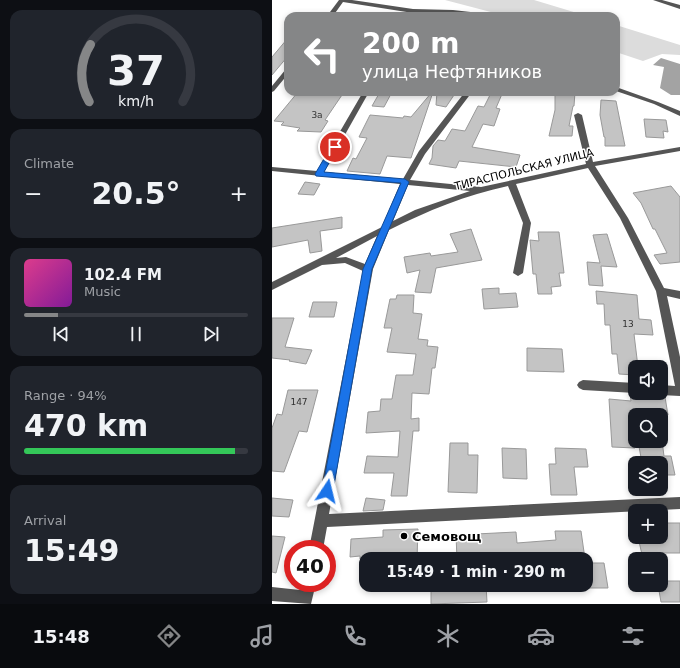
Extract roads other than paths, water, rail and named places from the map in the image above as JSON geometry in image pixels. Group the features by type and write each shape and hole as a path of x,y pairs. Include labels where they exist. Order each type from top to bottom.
{"street":[{"path":"333,12 342,0 401,12"},
{"path":"656,0 680,7"},
{"path":"272,90 284,75"},
{"path":"620,90 656,103 680,114"},
{"path":"319,174 364,96"},
{"path":"318,540 368,269 405,182 422,153 466,96"},
{"path":"578,115 590,165 624,218 660,291 680,384"},
{"name":"ТИРАСПОЛЬСКАЯ УЛИЦА","path":"272,286 418,212 483,189 590,165 680,149"},
{"path":"272,169 483,189"},
{"path":"511,183 527,223 518,273"},
{"path":"317,263 333,260 346,260 368,269"},
{"path":"660,291 680,295"},
{"path":"583,385 628,388"},
{"path":"668,390 680,391"},
{"path":"322,521 680,502"},
{"path":"272,594 305,601"}],"place":[{"name":"Семовощ","path":"404,536"}]}
